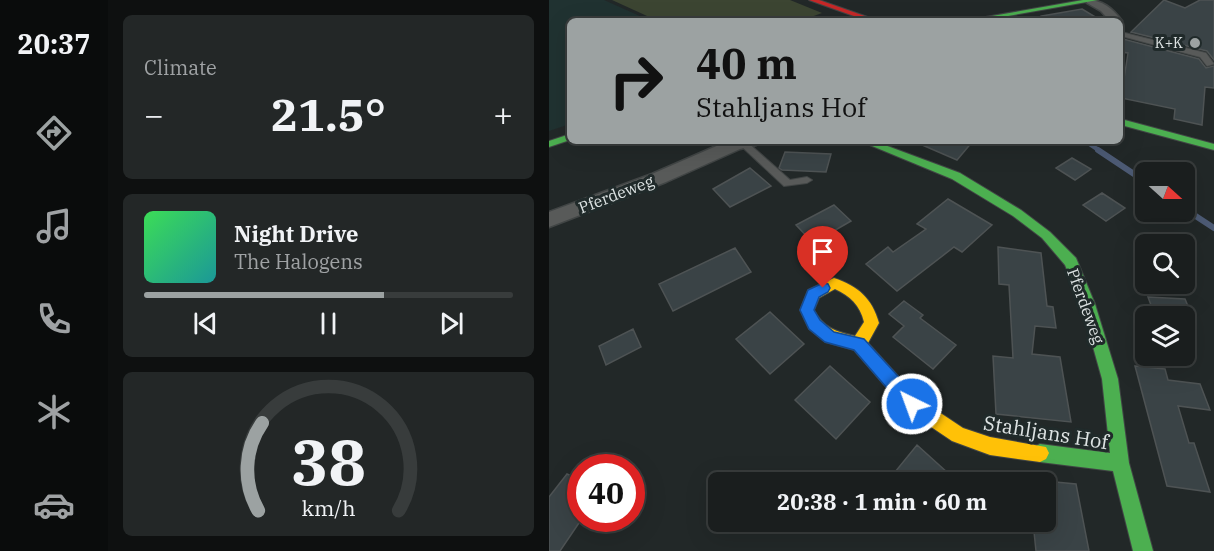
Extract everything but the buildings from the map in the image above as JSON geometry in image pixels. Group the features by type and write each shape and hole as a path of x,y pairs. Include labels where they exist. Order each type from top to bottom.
{"street":[{"path":"995,18 1093,0 1113,18"},
{"path":"816,2 852,18"},
{"path":"816,2 866,18"},
{"path":"1123,123 1214,147"},
{"path":"549,144 567,138"},
{"name":"Pferdeweg","path":"549,220 742,144"},
{"name":"Pferdeweg","path":"873,144 956,176 1017,213 1046,235 1071,262 1088,304 1110,379 1120,463 1143,551"},
{"path":"834,283 852,290 870,307 872,323 859,344 830,337 814,325 807,310 813,294 834,283"},
{"name":"Stahljans Hof","path":"859,344 912,404 957,435 990,446 1120,463"}],"lane":[{"path":"1123,35 1203,55 1210,64"},
{"path":"749,144 788,184 807,180"}],"shaded area":[{"path":"549,0 604,0 644,18 567,18 567,125 549,131"}],"green space":[{"path":"612,0 790,0 822,13 808,18 651,18"}],"waterway":[{"path":"1090,144 1100,151"},
{"path":"1098,150 1135,175"},
{"path":"1195,216 1214,228"}],"traffic: fast":[{"path":"985,18 1095,0"},
{"path":"1123,123 1214,147"},
{"path":"549,144 567,138"},
{"path":"873,144 956,176 1017,213 1046,235 1071,262 1088,304 1110,379 1120,463 1143,551"},
{"path":"1040,453 1120,463"}],"traffic: slow":[{"path":"859,344 872,323 867,308 859,297 834,283 813,294 807,310 814,325 830,337 859,344 912,404 958,435 990,446 1040,453"}],"traffic: jam":[{"path":"812,0 866,18"}],"place":[{"name":"K+K","path":"1195,43"}],"route":[{"path":"823,288 813,294 807,310 814,325 830,337 859,344 912,404"}]}
